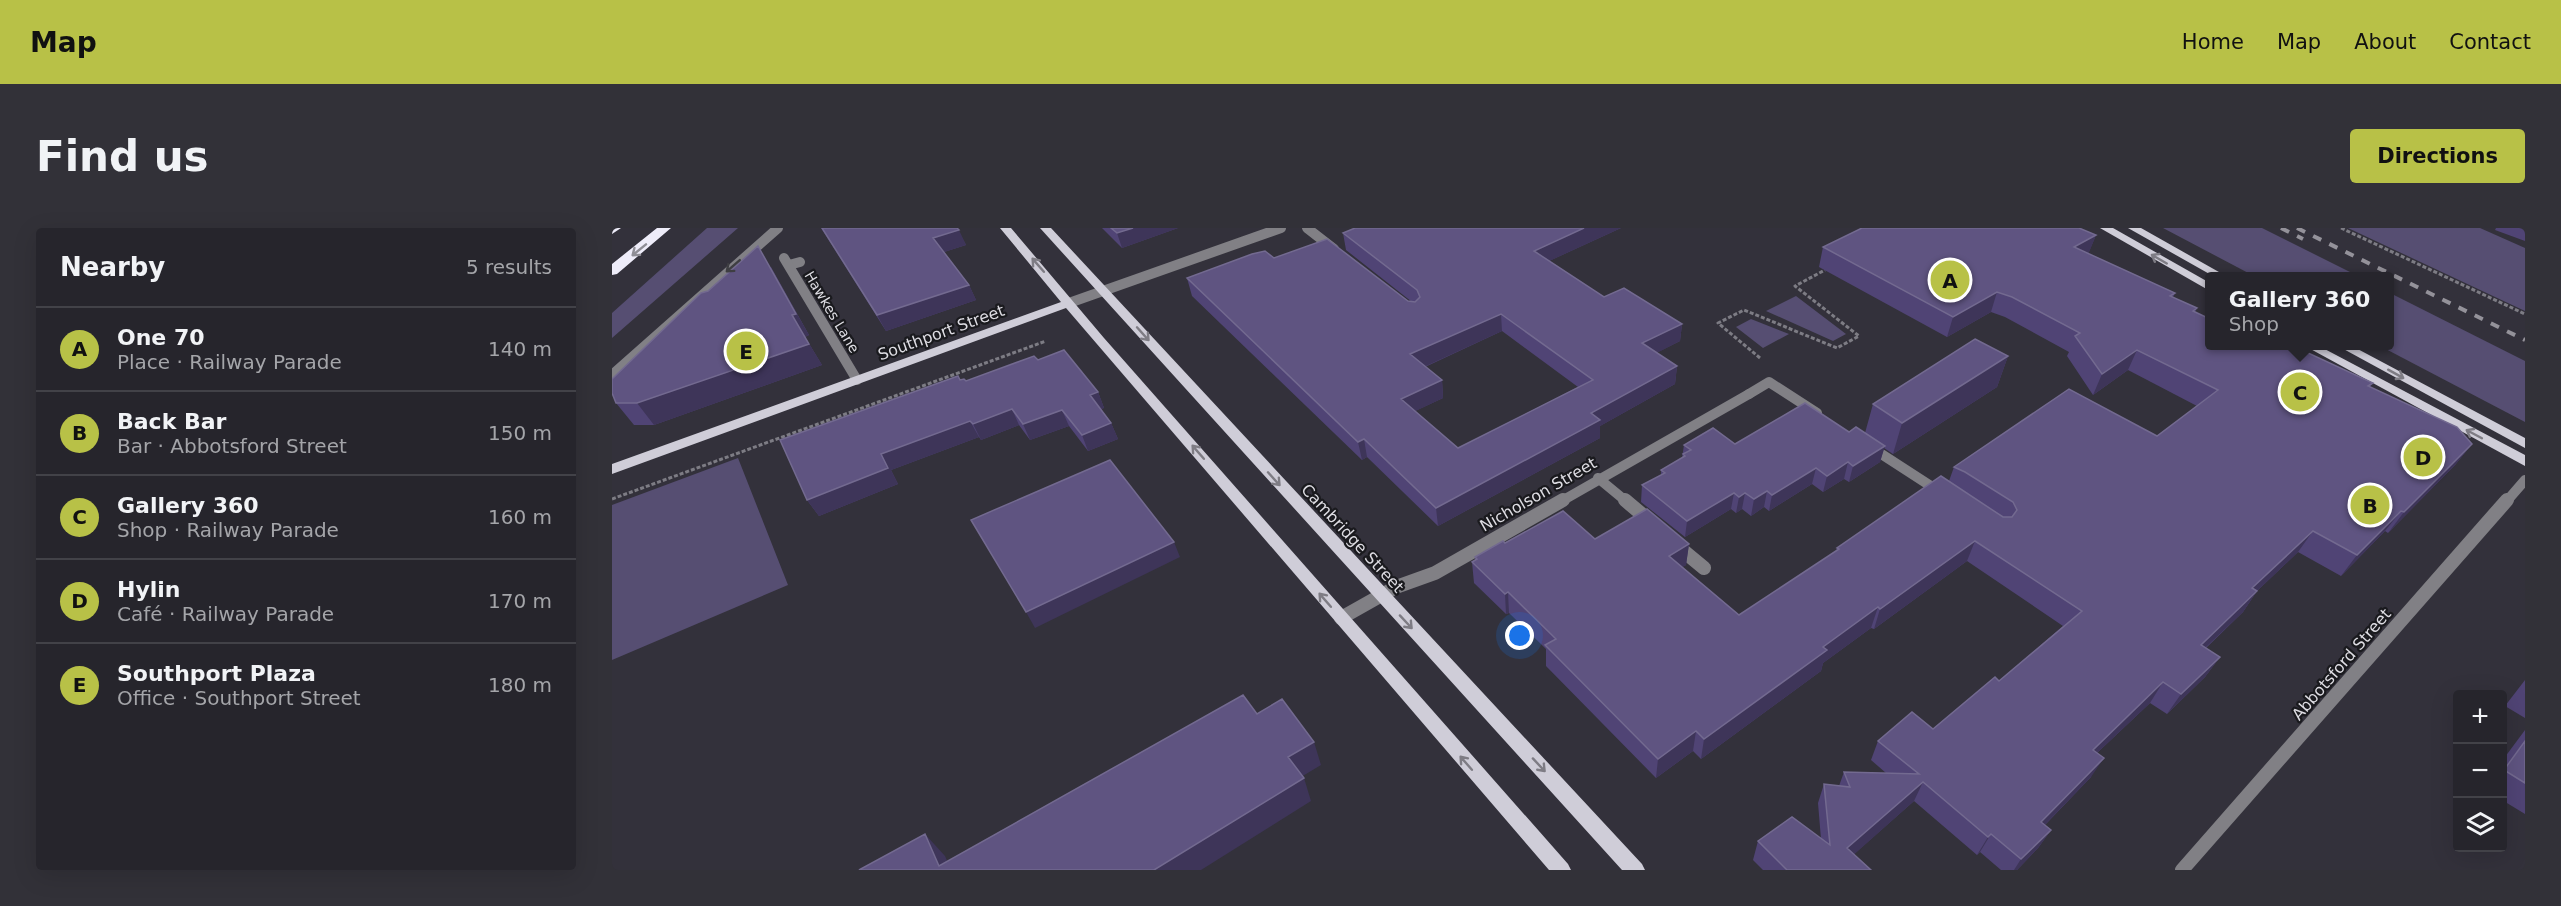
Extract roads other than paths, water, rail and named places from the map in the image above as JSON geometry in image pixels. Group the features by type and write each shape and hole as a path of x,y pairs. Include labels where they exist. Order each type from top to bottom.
{"highway":[{"path":"612,271 665,228"}],"main road":[{"path":"1005,228 1561,870"},
{"name":"Cambridge Street","path":"1045,228 1635,870"},
{"path":"2105,228 2205,285"},
{"path":"2133,228 2213,272"},
{"name":"Southport Street","path":"612,469 1069,303"},
{"path":"2320,350 2525,461"},
{"path":"2353,350 2525,444"}],"street":[{"path":"612,375 778,228"},
{"name":"Southport Street","path":"1069,303 1281,228"},
{"path":"1307,228 1340,254"},
{"name":"Hawkes Lane","path":"800,262 786,262 857,380"},
{"name":"Nicholson Street","path":"1341,618 1380,595 1435,573 1769,382 1824,418"},
{"path":"1863,442 1950,498"},
{"path":"1598,478 1704,568"},
{"name":"Abbotsford Street","path":"2182,870 2525,480"}],"railway":[{"path":"2281,228 2303,239"},
{"path":"2297,228 2387,272"},
{"path":"2394,276 2525,340"}],"place":[{"name":"One 70","path":"1950,280"},
{"name":"Southport Plaza","path":"746,351"},
{"name":"Gallery 360","path":"2300,392"},
{"name":"Hylin","path":"2423,457"},
{"name":"Back Bar","path":"2370,505"}]}
